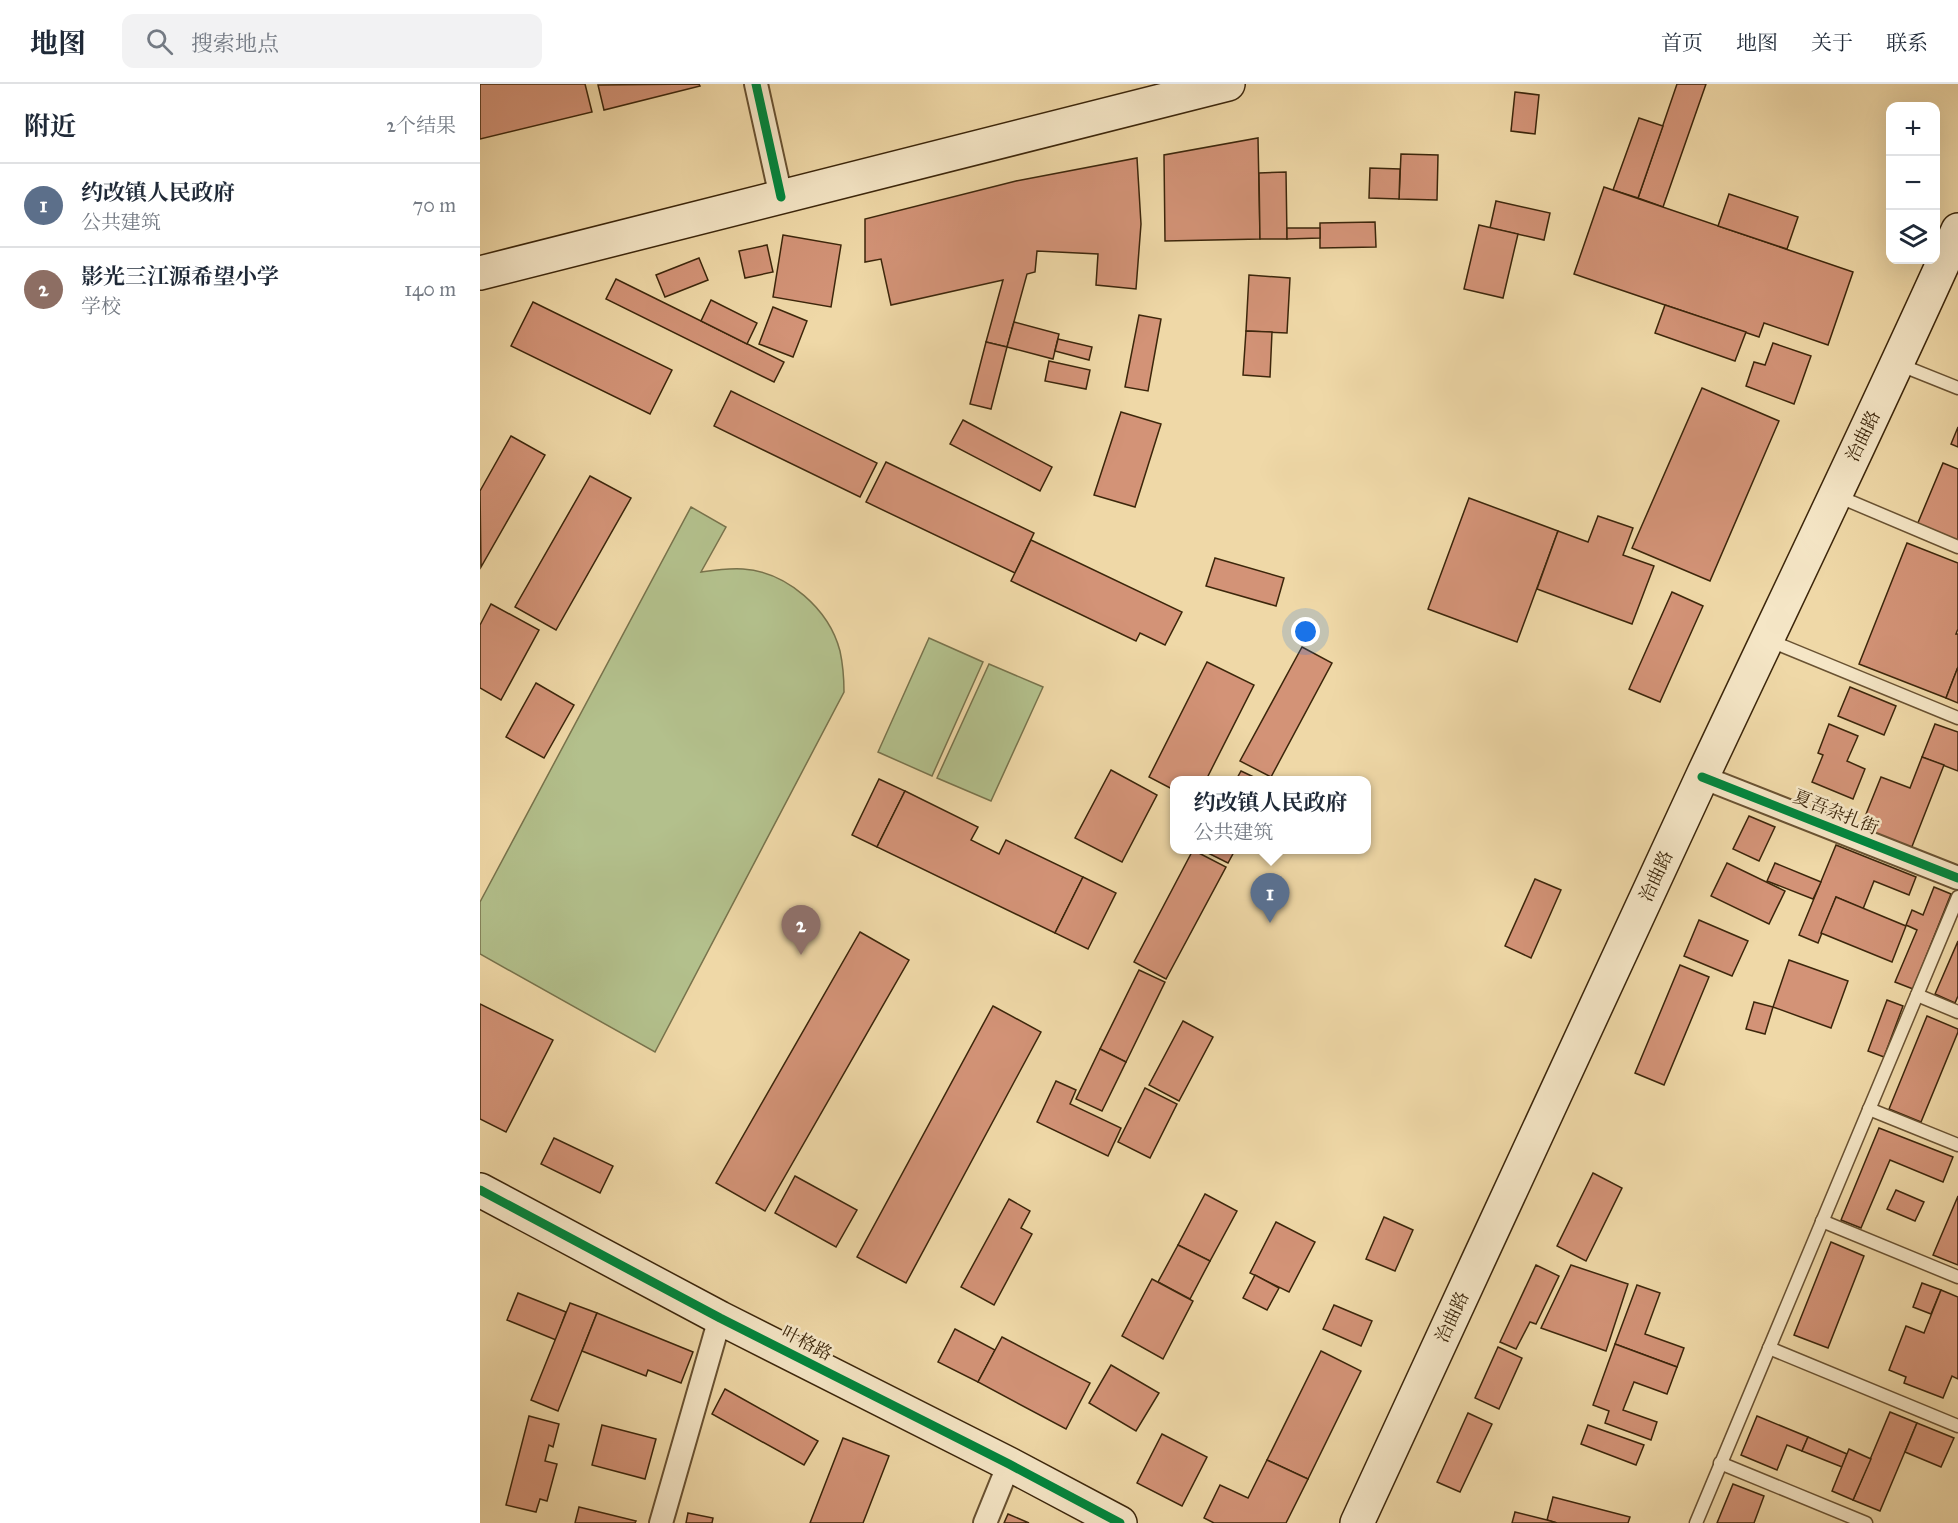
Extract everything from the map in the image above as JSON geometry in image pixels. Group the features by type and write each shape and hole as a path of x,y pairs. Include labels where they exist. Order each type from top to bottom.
{"main road":[{"path":"480,273 1228,84"},
{"name":"治曲路","path":"1358,1523 1702,777 1898,363 1958,230"},
{"name":"叶格路","path":"480,1190 720,1318 1009,1464 1120,1523"}],"street":[{"path":"756,84 781,197"},
{"name":"夏吾杂扎街","path":"1702,777 1958,878"},
{"path":"661,1523 720,1318"},
{"path":"985,1523 1009,1464"}],"lane":[{"path":"1898,363 1958,388"},
{"path":"1834,495 1958,547"},
{"path":"1767,639 1958,718"},
{"path":"1696,1523 1958,897"},
{"path":"1917,995 1958,1012"},
{"path":"1869,1109 1958,1145"},
{"path":"1822,1221 1958,1277"},
{"path":"1769,1348 1958,1425"},
{"path":"1720,1463 1866,1523"}],"green space":[{"path":"691,507 726,527 701,572 743,569 759,572 775,577 804,595 816,607 834,636 841,656 844,692 655,1052 480,954 480,902"},
{"path":"929,638 983,662 932,776 878,752"},
{"path":"989,664 1043,687 991,801 937,778"}],"building":[{"path":"480,84 585,84 592,112 480,139"},
{"path":"699,84 700,86 604,110 598,85"},
{"path":"1677,84 1706,84 1663,207 1638,198"},
{"path":"1515,92 1539,95 1535,134 1511,131"},
{"path":"1639,118 1663,126 1638,198 1613,190"},
{"path":"1258,138 1260,239 1165,241 1164,155"},
{"path":"1401,154 1438,155 1437,200 1399,199"},
{"path":"1137,158 1141,224 1136,289 1096,285 1098,254 1037,251 1035,272 1027,274 1007,347 986,342 1003,280 891,305 881,259 865,262 865,219 1016,181"},
{"path":"1370,168 1400,169 1399,199 1369,198"},
{"path":"1286,172 1287,239 1260,239 1259,173"},
{"path":"1604,187 1853,272 1828,345 1764,323 1759,337 1574,274"},
{"path":"1729,194 1798,217 1787,249 1718,226"},
{"path":"1496,201 1550,213 1544,240 1490,228"},
{"path":"1375,222 1376,247 1320,248 1320,223"},
{"path":"1479,225 1518,234 1503,298 1464,289"},
{"path":"1287,228 1320,228 1320,238 1287,239"},
{"path":"783,235 841,245 831,307 773,297"},
{"path":"767,245 773,272 745,278 739,251"},
{"path":"699,258 708,280 665,297 656,275"},
{"path":"1249,275 1290,278 1287,333 1246,331"},
{"path":"616,279 784,362 774,382 606,299"},
{"path":"711,300 757,323 747,344 701,321"},
{"path":"533,302 672,370 650,414 511,346"},
{"path":"1665,305 1746,332 1735,361 1655,333"},
{"path":"773,307 807,321 793,357 759,344"},
{"path":"1139,315 1161,319 1148,391 1125,387"},
{"path":"1014,322 1059,334 1053,359 1007,347"},
{"path":"1246,331 1272,332 1270,377 1243,375"},
{"path":"1058,339 1092,347 1089,360 1055,351"},
{"path":"986,342 1007,347 991,409 970,404"},
{"path":"1773,343 1811,356 1794,404 1746,386 1754,362 1765,365"},
{"path":"1049,361 1090,370 1086,389 1045,381"},
{"path":"1702,388 1779,421 1710,581 1632,548"},
{"path":"731,391 877,463 860,497 714,426"},
{"path":"1121,412 1161,424 1135,507 1094,495"},
{"path":"963,420 1052,467 1040,491 950,444"},
{"path":"1958,427 1958,447 1951,444"},
{"path":"511,436 545,455 481,567 480,491"},
{"path":"886,462 1034,533 1015,573 866,502"},
{"path":"1943,463 1958,469 1958,542 1917,525"},
{"path":"590,476 631,498 556,630 515,607"},
{"path":"1469,498 1558,531 1517,642 1428,609"},
{"path":"1598,516 1633,528 1623,555 1654,566 1632,624 1537,589 1558,531 1588,542"},
{"path":"1031,540 1182,612 1165,645 1140,633 1136,641 1011,581"},
{"path":"1907,543 1958,563 1958,629 1956,634 1958,634 1958,667 1946,698 1859,664"},
{"path":"1215,558 1284,578 1276,606 1206,586"},
{"path":"1672,592 1703,606 1660,702 1629,689"},
{"path":"491,604 539,630 501,700 480,688 480,625"},
{"path":"1302,647 1332,663 1272,776 1240,761"},
{"path":"1207,662 1254,685 1208,776 1170,776 1170,788 1149,777"},
{"path":"1958,667 1958,703 1946,698"},
{"path":"536,683 574,705 544,758 506,737"},
{"path":"1850,687 1896,706 1884,735 1838,716"},
{"path":"1829,724 1858,736 1847,761 1865,769 1853,799 1812,782 1823,755 1818,753"},
{"path":"1935,724 1958,732 1958,771 1922,757"},
{"path":"1922,757 1944,765 1911,849 1860,829 1881,777 1910,788"},
{"path":"1111,770 1157,795 1122,862 1075,838"},
{"path":"1241,771 1252,776 1238,776"},
{"path":"879,779 905,791 877,847 852,835"},
{"path":"905,791 978,827 971,840 999,854 1006,840 1083,877 1055,933 877,847"},
{"path":"1749,816 1775,827 1759,861 1733,849"},
{"path":"1836,845 1916,877 1909,895 1874,881 1863,909 1836,897 1818,943 1799,935"},
{"path":"1191,854 1201,854 1226,867 1166,979 1134,962"},
{"path":"1210,854 1233,854 1228,863"},
{"path":"1727,863 1785,891 1769,924 1711,896"},
{"path":"1775,863 1821,882 1813,899 1767,881"},
{"path":"1083,877 1116,893 1088,949 1055,933"},
{"path":"1535,879 1561,890 1531,958 1505,946"},
{"path":"1934,887 1951,894 1913,989 1895,982 1917,930 1906,925 1912,910 1923,915"},
{"path":"1836,897 1906,926 1892,962 1821,933"},
{"path":"1699,920 1748,941 1732,976 1684,956"},
{"path":"860,932 909,960 765,1211 716,1183"},
{"path":"1958,941 1958,996 1955,1003 1935,994"},
{"path":"1789,960 1848,981 1831,1028 1773,1007"},
{"path":"1680,965 1709,977 1664,1085 1635,1073"},
{"path":"1139,970 1165,982 1126,1062 1100,1049"},
{"path":"1887,1000 1903,1006 1884,1057 1868,1051"},
{"path":"1754,1002 1773,1007 1765,1034 1746,1029"},
{"path":"480,1004 553,1040 506,1132 480,1119"},
{"path":"993,1006 1041,1032 906,1283 857,1257"},
{"path":"1927,1016 1958,1029 1958,1032 1921,1122 1889,1109"},
{"path":"1183,1021 1213,1037 1179,1101 1149,1085"},
{"path":"1100,1049 1126,1062 1102,1111 1076,1099"},
{"path":"1056,1081 1076,1090 1070,1104 1121,1128 1108,1156 1037,1122"},
{"path":"1145,1088 1177,1104 1150,1158 1118,1142"},
{"path":"1879,1128 1953,1157 1943,1182 1890,1160 1861,1228 1841,1220"},
{"path":"554,1138 613,1166 600,1193 541,1164"},
{"path":"1593,1173 1622,1188 1586,1261 1557,1246"},
{"path":"795,1176 857,1210 836,1247 775,1213"},
{"path":"1896,1190 1924,1202 1915,1221 1887,1209"},
{"path":"1205,1194 1237,1211 1210,1261 1178,1245"},
{"path":"1958,1196 1958,1265 1933,1255"},
{"path":"1009,1199 1030,1211 1021,1228 1032,1234 994,1305 961,1287"},
{"path":"1384,1217 1413,1230 1395,1271 1366,1259"},
{"path":"1276,1222 1315,1242 1289,1292 1250,1273"},
{"path":"1831,1242 1864,1256 1828,1348 1794,1335"},
{"path":"1178,1245 1210,1261 1190,1299 1158,1282"},
{"path":"1536,1265 1559,1276 1536,1324 1530,1322 1516,1349 1500,1342"},
{"path":"1571,1265 1628,1284 1606,1351 1541,1328"},
{"path":"1255,1275 1279,1288 1267,1310 1243,1298"},
{"path":"1152,1279 1193,1301 1163,1359 1122,1336"},
{"path":"1922,1283 1941,1290 1931,1314 1913,1307"},
{"path":"1637,1285 1660,1293 1645,1334 1684,1348 1677,1367 1615,1344"},
{"path":"1941,1290 1958,1297 1958,1379 1952,1376 1943,1398 1904,1383 1906,1377 1889,1370 1906,1326 1924,1333"},
{"path":"518,1293 566,1312 556,1340 507,1320"},
{"path":"570,1303 597,1313 558,1411 531,1400"},
{"path":"1334,1305 1372,1321 1361,1346 1323,1329"},
{"path":"597,1313 693,1352 681,1383 648,1370 646,1376 582,1351"},
{"path":"955,1329 995,1350 978,1382 938,1362"},
{"path":"1002,1337 1090,1383 1066,1429 978,1382"},
{"path":"1615,1344 1677,1367 1667,1394 1634,1382 1623,1410 1657,1422 1651,1440 1605,1423 1609,1411 1593,1405"},
{"path":"1498,1347 1522,1358 1499,1409 1475,1398"},
{"path":"1321,1351 1361,1371 1308,1479 1267,1460"},
{"path":"1111,1365 1159,1393 1136,1431 1089,1403"},
{"path":"725,1389 818,1441 804,1465 712,1414"},
{"path":"1890,1412 1917,1423 1880,1511 1853,1500"},
{"path":"1468,1413 1492,1424 1460,1492 1437,1482"},
{"path":"529,1416 559,1424 553,1447 549,1445 545,1461 557,1464 547,1501 540,1499 536,1512 506,1505"},
{"path":"1757,1416 1808,1437 1802,1451 1787,1445 1777,1470 1741,1455"},
{"path":"1917,1423 1954,1438 1941,1467 1905,1452"},
{"path":"602,1425 656,1439 645,1479 592,1465"},
{"path":"1588,1425 1644,1445 1636,1465 1581,1444"},
{"path":"1162,1434 1207,1457 1182,1506 1137,1483"},
{"path":"1808,1437 1847,1454 1842,1467 1802,1451"},
{"path":"843,1438 889,1456 863,1523 810,1523"},
{"path":"1849,1449 1871,1459 1853,1500 1832,1491"},
{"path":"1267,1460 1308,1479 1286,1523 1214,1523 1204,1518 1220,1485 1248,1498"},
{"path":"1733,1484 1764,1496 1754,1523 1717,1523"},
{"path":"1553,1497 1630,1517 1628,1523 1557,1523 1547,1520"},
{"path":"579,1507 636,1521 635,1523 575,1523"},
{"path":"1515,1512 1547,1520 1557,1523 1512,1523"},
{"path":"688,1513 713,1518 712,1523 686,1523"},
{"path":"1008,1514 1029,1523 1004,1523"}],"cycle path":[{"path":"756,84 781,197"},
{"path":"1702,777 1958,878"},
{"path":"480,1190 720,1318 1009,1464 1120,1523"}],"place":[{"name":"约改镇人民政府","path":"1270,923"},
{"name":"影光三江源希望小学","path":"801,955"}]}
